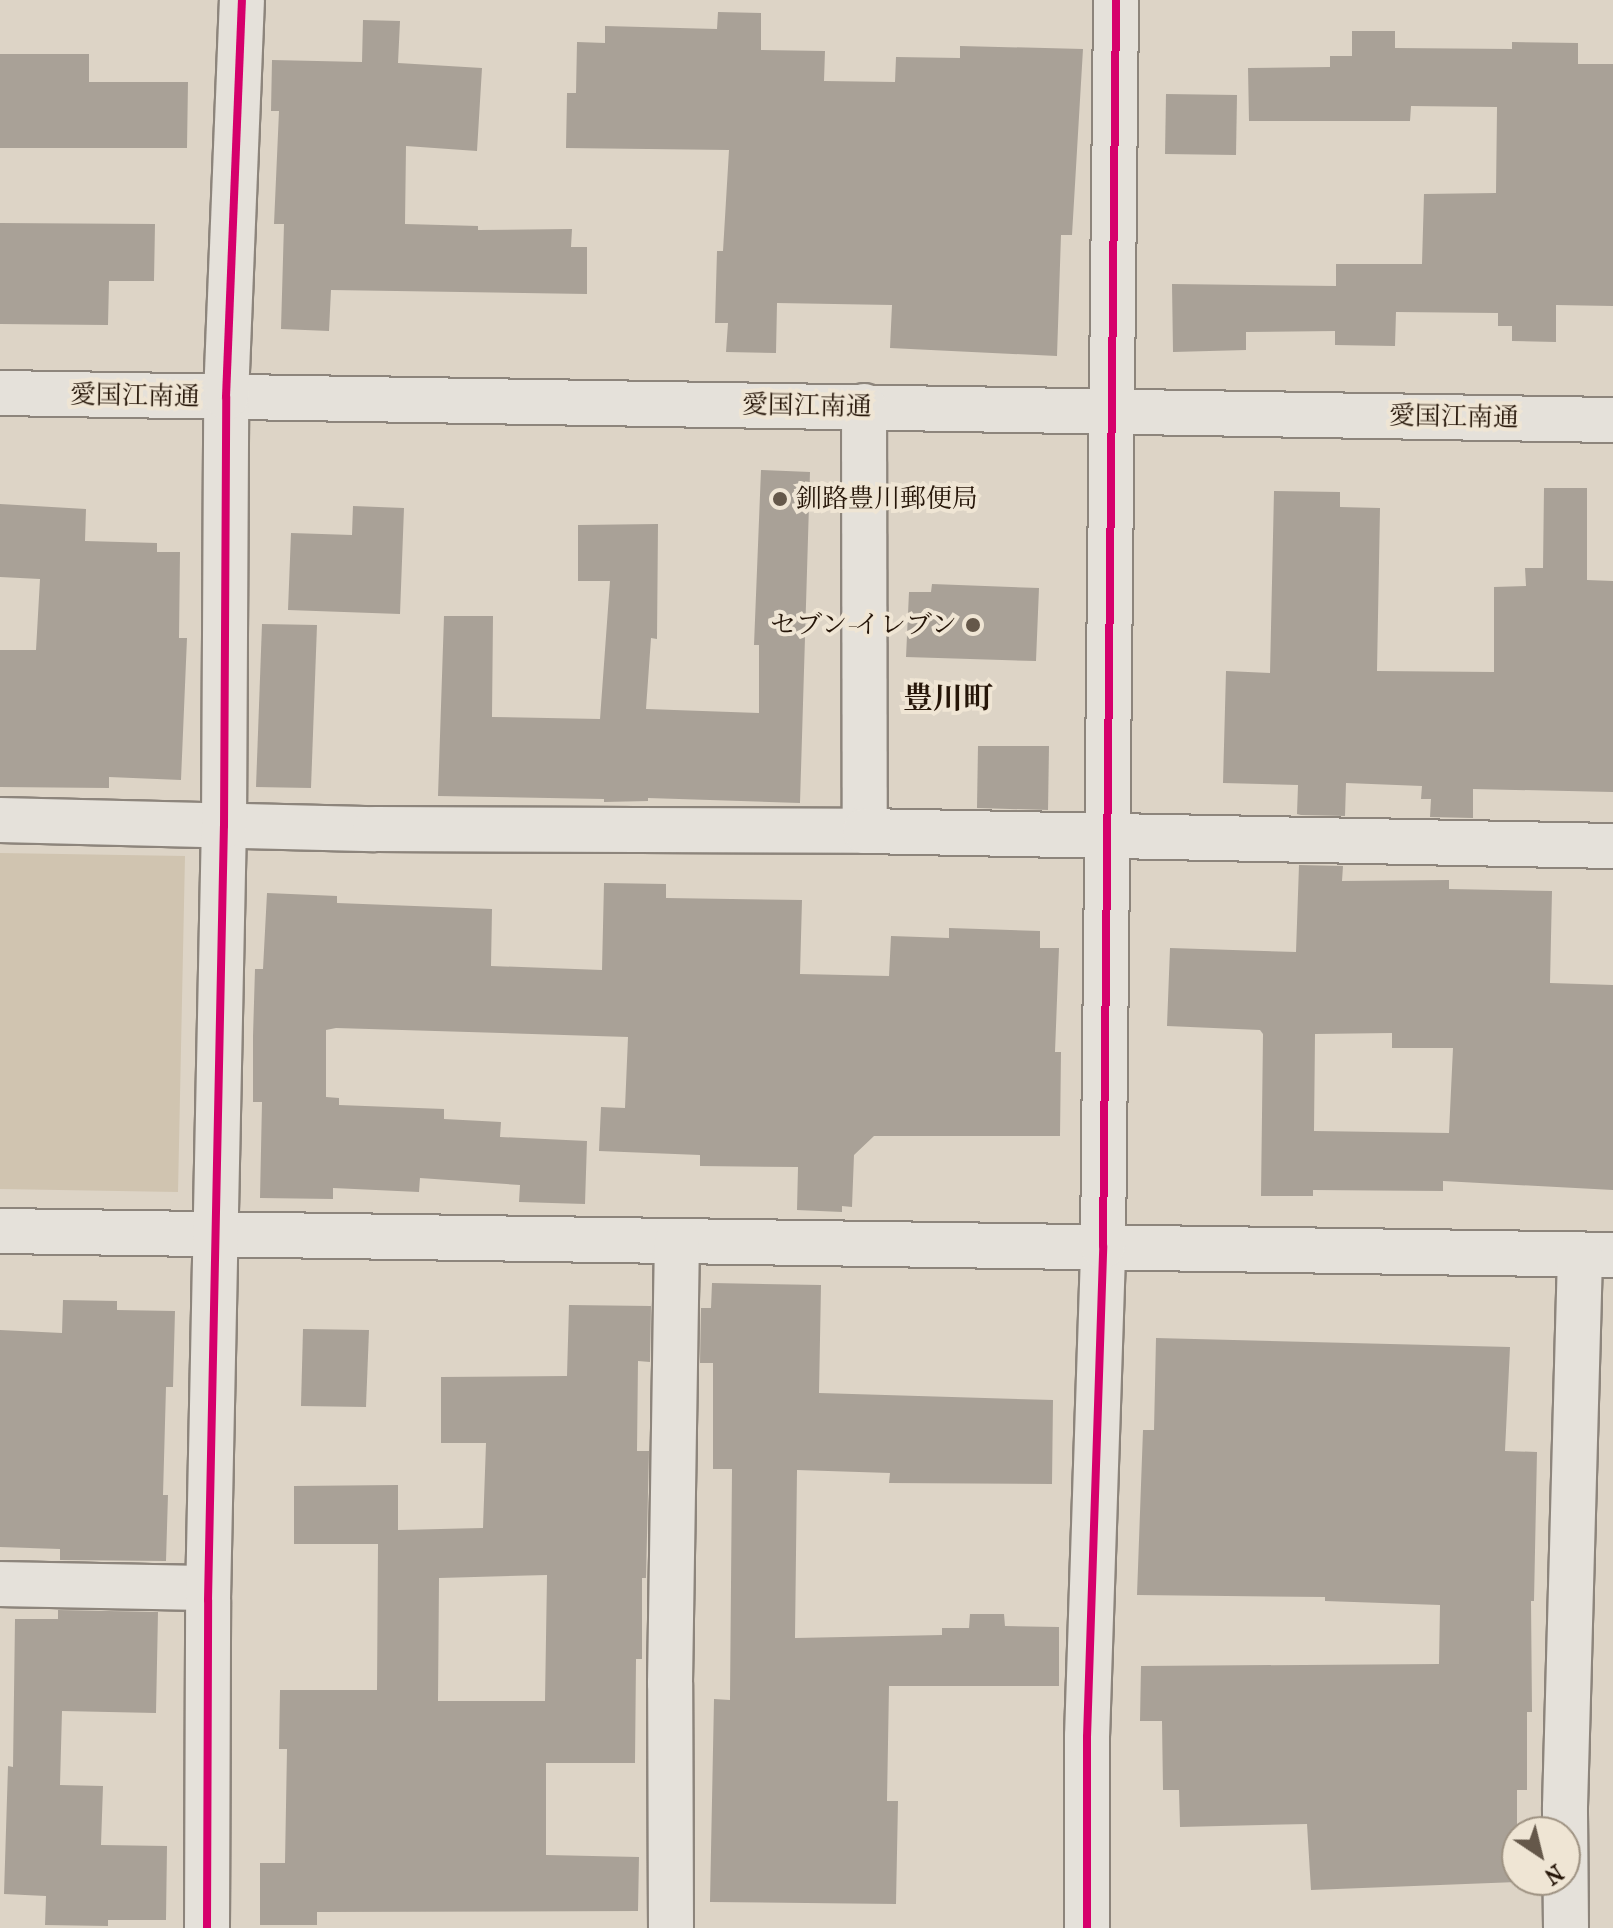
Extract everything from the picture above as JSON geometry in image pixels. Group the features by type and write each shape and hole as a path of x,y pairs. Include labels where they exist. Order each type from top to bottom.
{"street":[{"path":"207,1928 208,1588 224,826 226,397 242,0"},
{"path":"1087,1928 1087,1737 1103,1246 1116,0"},
{"name":"愛国江南通","path":"0,393 1613,420"},
{"path":"864,406 865,831"},
{"path":"0,820 224,826 865,831 1613,846"},
{"path":"0,1231 1596,1255 1565,1807 1566,1928"},
{"path":"671,1928 670,1683 677,1241"},
{"path":"0,1584 208,1588"}],"shaded area":[{"path":"0,853 185,856 178,1192 0,1189"}],"building":[{"path":"718,12 761,13 761,50 825,51 824,81 895,82 896,57 960,58 960,46 1083,49 1072,235 1061,235 1057,356 890,348 892,305 777,303 776,353 726,352 728,323 715,323 717,251 723,251 729,150 566,148 567,93 576,93 577,42 605,43 605,26 717,29"},
{"path":"363,20 400,21 398,63 482,68 477,151 406,146 405,224 478,226 478,230 572,229 571,247 587,247 587,294 331,290 329,331 281,329 284,224 274,224 279,111 271,111 272,60 362,62"},
{"path":"1352,31 1395,31 1395,48 1512,49 1512,42 1578,43 1578,64 1613,64 1613,306 1556,305 1556,342 1512,341 1512,326 1498,326 1498,313 1396,312 1395,346 1335,345 1335,331 1246,332 1246,350 1173,352 1172,284 1336,286 1336,264 1422,264 1424,194 1496,193 1497,107 1411,106 1410,121 1249,121 1248,68 1330,67 1330,56 1352,56"},
{"path":"0,54 89,54 89,82 188,82 187,148 0,148"},
{"path":"1166,94 1237,95 1236,155 1165,154"},
{"path":"0,223 155,224 154,281 109,281 108,325 0,324"},
{"path":"761,470 810,472 800,803 648,798 648,801 604,802 604,799 438,796 444,616 493,616 492,717 600,719 610,581 578,581 578,525 658,524 657,639 651,638 646,709 759,713 759,645 754,645"},
{"path":"1544,488 1587,488 1587,580 1613,581 1613,792 1473,789 1473,818 1430,817 1431,799 1421,799 1422,786 1346,783 1345,816 1301,815 1297,814 1298,785 1223,783 1226,671 1270,673 1274,491 1340,492 1340,507 1380,508 1377,671 1494,672 1494,587 1526,586 1525,568 1543,568"},
{"path":"0,504 86,509 85,541 157,543 157,552 180,552 179,638 187,638 181,780 109,777 109,788 0,787 0,650 36,650 40,579 0,577"},
{"path":"353,506 404,508 400,614 288,610 291,533 352,535"},
{"name":"セブン-イレブン","path":"932,584 1039,588 1036,661 906,657 909,592 931,592"},
{"path":"262,624 317,625 311,788 256,787"},
{"path":"978,746 1049,746 1048,810 977,808"},
{"path":"1299,865 1343,866 1342,881 1449,880 1449,889 1552,891 1550,983 1613,985 1613,1190 1443,1181 1443,1191 1313,1190 1313,1196 1261,1196 1263,1034 1260,1030 1167,1026 1170,948 1296,952","holes":["1392,1033 1392,1048 1453,1048 1449,1133 1314,1131 1315,1034"]},
{"path":"604,883 666,884 666,898 802,900 800,974 889,976 891,936 949,938 949,928 1040,931 1040,948 1059,948 1055,1052 1061,1052 1060,1136 874,1136 854,1155 852,1207 842,1206 842,1212 797,1210 798,1167 700,1166 700,1155 599,1151 601,1107 625,1108 628,1037 336,1028 326,1030 326,1097 339,1098 339,1105 444,1109 444,1119 501,1122 500,1137 587,1141 585,1204 519,1202 520,1185 420,1178 419,1192 333,1188 333,1199 260,1198 262,1102 253,1102 253,1036 255,969 263,969 267,893 337,896 337,903 492,909 491,966 602,970"},
{"path":"712,1283 821,1285 819,1393 1053,1400 1052,1484 889,1483 890,1473 797,1470 795,1638 942,1635 942,1628 969,1628 970,1614 1004,1614 1005,1626 1059,1627 1059,1686 889,1686 887,1801 898,1801 896,1904 710,1902 714,1699 730,1700 732,1469 713,1469 713,1363 700,1363 701,1308 711,1308"},
{"path":"63,1300 117,1301 117,1310 175,1311 173,1387 166,1387 163,1495 168,1495 166,1561 60,1560 60,1549 0,1547 0,1330 62,1333"},
{"path":"569,1305 651,1306 650,1362 638,1361 637,1451 649,1451 646,1578 642,1578 642,1659 636,1659 635,1763 546,1763 546,1855 639,1857 638,1911 317,1912 317,1925 260,1925 260,1863 285,1863 287,1749 279,1749 280,1690 377,1690 378,1544 294,1544 294,1486 398,1485 398,1530 483,1528 486,1443 441,1443 441,1377 567,1376","holes":["547,1575 545,1701 438,1701 439,1578"]},
{"path":"303,1329 369,1330 366,1407 301,1406"},
{"path":"1156,1338 1510,1347 1505,1451 1537,1452 1534,1601 1531,1601 1532,1712 1527,1712 1527,1790 1517,1790 1517,1816 1501,1816 1501,1883 1311,1890 1307,1824 1180,1827 1179,1790 1163,1790 1162,1721 1140,1721 1141,1666 1439,1664 1440,1605 1325,1601 1325,1597 1137,1595 1143,1430 1154,1430"},
{"path":"58,1610 158,1612 156,1713 62,1711 60,1785 103,1786 101,1845 167,1846 166,1920 108,1920 108,1926 45,1925 46,1896 4,1894 8,1766 13,1767 15,1619 58,1619"}],"cycle path":[{"path":"207,1928 208,1600 224,826 226,397 242,0"},
{"path":"1087,1928 1087,1737 1103,1246 1116,0"}],"place":[{"name":"釧路豊川郵便局","path":"780,499"},
{"name":"セブン-イレブン","path":"973,625"}],"district":[{"name":"豊川町","path":"948,699"}]}
